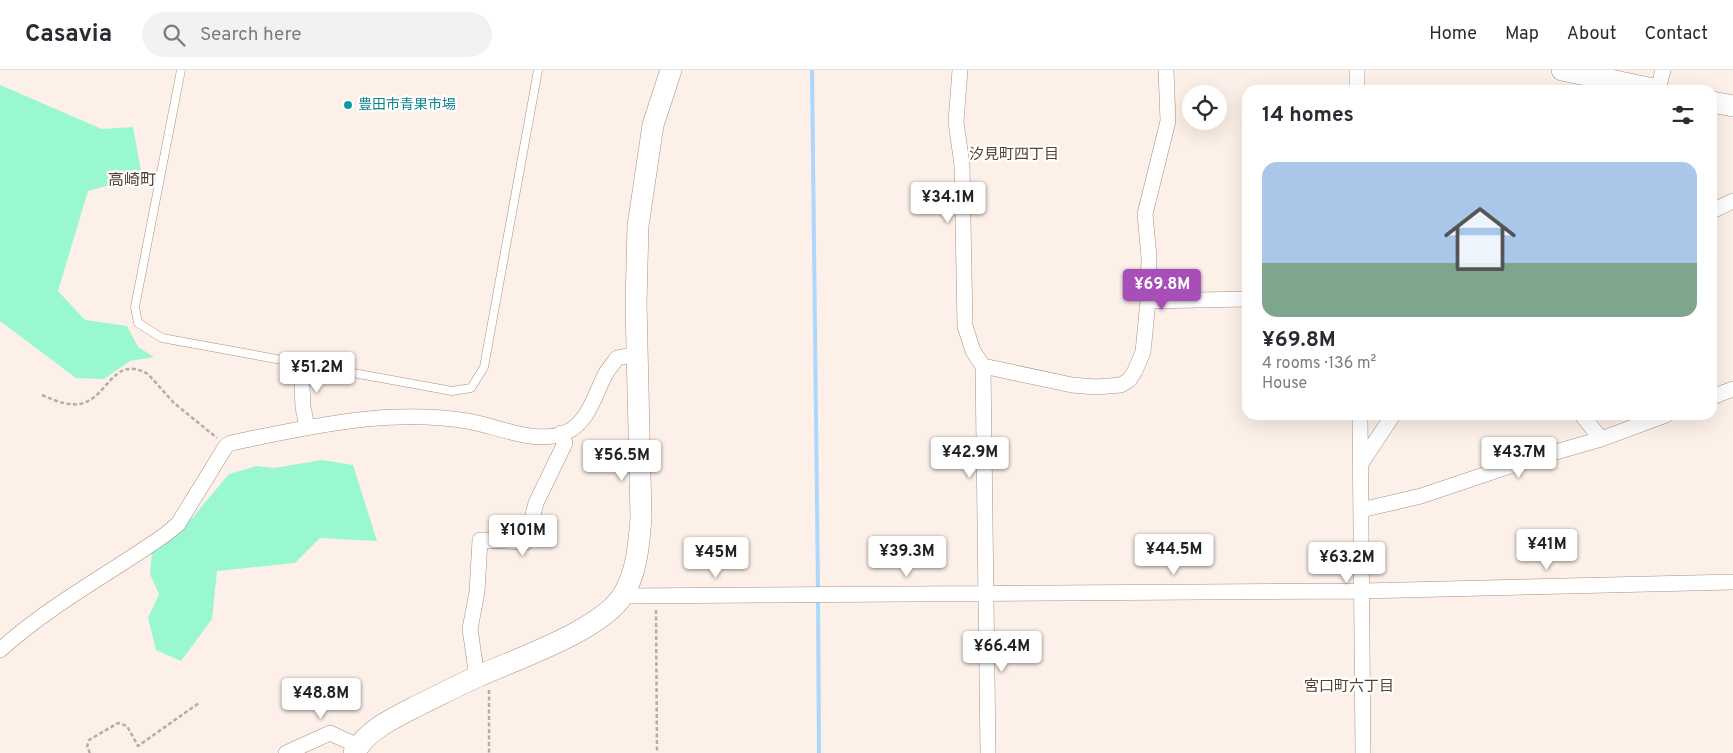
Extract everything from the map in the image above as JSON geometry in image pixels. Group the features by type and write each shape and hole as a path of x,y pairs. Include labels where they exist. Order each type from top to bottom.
{"street":[{"path":"286,753 330,733 356,749 387,721 483,674 571,635 601,618 623,596 637,554 641,518 636,303 639,218 653,125 671,70"},
{"path":"960,70 956,122 962,165 965,326 973,351 983,366 988,753"},
{"path":"983,366 1072,385 1096,387 1121,385 1129,380 1143,352 1148,301 1149,257 1145,214 1168,121 1166,70"},
{"path":"1357,70 1357,85"},
{"path":"1562,70 1634,85"},
{"path":"1659,85 1663,70"},
{"path":"1717,103 1733,106"},
{"path":"1717,209 1733,201"},
{"path":"1148,301 1242,299"},
{"path":"0,650 24,628 84,586 166,534 185,513 226,446 307,427 392,417 465,421 519,434 547,437 568,431 591,409 605,375 617,358 638,354"},
{"path":"301,364 303,408 307,427"},
{"path":"1717,395 1733,389"},
{"path":"1360,420 1363,753"},
{"path":"1360,465 1390,420"},
{"path":"1586,420 1602,439"},
{"path":"1361,510 1421,496 1528,460 1602,439 1653,420"},
{"path":"483,674 470,629 477,592 480,540 526,542 536,503 565,443 561,433"},
{"path":"623,596 655,594 828,595 987,592 1362,591 1733,582"}],"lane":[{"path":"181,70 135,308 138,323 162,338 452,391 471,388 484,367 538,70"}],"path":[{"path":"42,395 67,404 82,403 105,388 117,373 131,368 140,370 148,374 186,414 226,446"},
{"path":"655,594 657,753"},
{"path":"483,674 489,753"},
{"path":"90,753 87,747 89,740 118,723 127,726 138,746 199,703"}],"green space":[{"path":"0,85 102,129 133,127 142,176 88,191 58,291 85,320 127,326 138,347 154,357 130,361 104,379 76,378 0,321"},
{"path":"322,460 353,465 377,541 320,538 295,563 217,571 212,619 181,661 156,650 148,618 159,594 150,574 152,551 193,517 229,474 257,466 274,468"}],"waterway":[{"path":"812,70 818,590"},
{"path":"818,597 819,753"}],"place":[{"name":"豊田市青果市場","path":"348,105"}],"district":[{"name":"汐見町四丁目","path":"1014,155"},
{"name":"高崎町","path":"132,181"},
{"name":"宮口町六丁目","path":"1349,687"}]}
